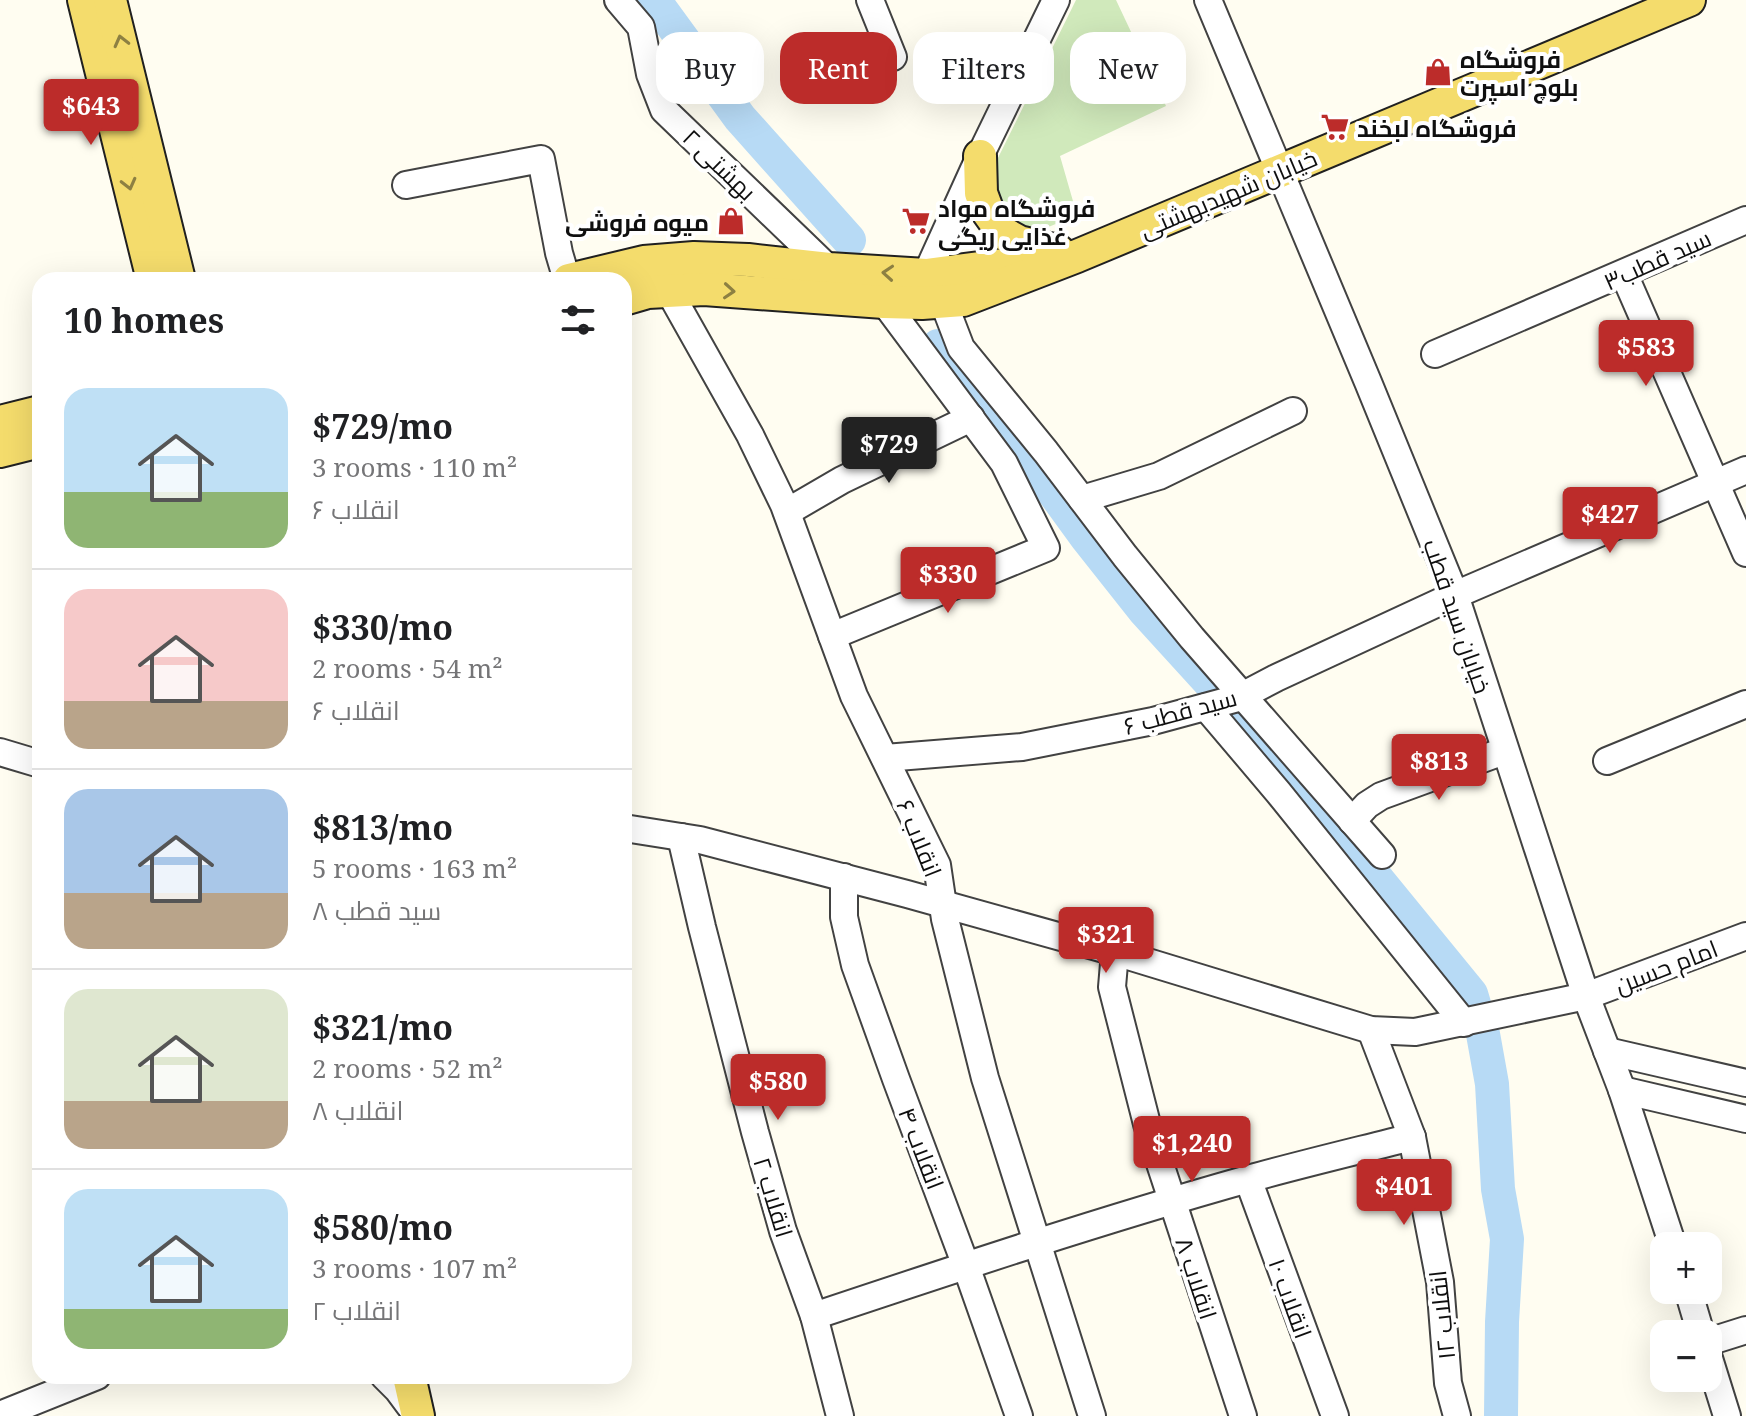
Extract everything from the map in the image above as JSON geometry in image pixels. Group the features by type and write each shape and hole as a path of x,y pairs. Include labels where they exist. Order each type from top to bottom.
{"main road":[{"path":"84,0 151,272"},
{"path":"110,0 177,272"},
{"name":"خیابان شهیدبهشتی","path":"602,272 644,262 694,258 748,260 829,269 963,300 1077,256 1689,0"},
{"path":"980,156 981,193 988,212 1003,233 1019,242 1077,256"},
{"name":"خیابان شهیدبهشتی","path":"632,297 648,292 704,289 884,302 930,293"},
{"path":"0,422 32,414"},
{"path":"0,451 32,443"},
{"path":"411,1384 418,1416"}],"street":[{"name":"بهشتی ۲","path":"618,0 641,27 650,74 664,110 829,269"},
{"path":"870,0 883,32"},
{"path":"1056,0 980,156 930,293 961,348 1125,556 1192,638 1382,855"},
{"name":"خیابان سید قطب","path":"1208,0 1455,595 1586,996 1622,1090 1668,1232"},
{"path":"406,185 541,159 565,272"},
{"name":"سید قطب۳","path":"1435,354 1746,220"},
{"path":"1624,274 1746,553"},
{"name":"انقلاب ۶","path":"669,291 750,435 787,512 854,696 937,865 942,904 985,1078 1092,1416"},
{"path":"832,636 1046,548 1004,463 884,302"},
{"path":"1082,499 1159,476 1293,411"},
{"path":"787,512 842,480 971,418"},
{"name":"سید قطب ۶","path":"885,758 1022,747 1153,721 1243,695 1455,595 1746,470"},
{"path":"1607,761 1746,704"},
{"path":"1206,707 1464,1023"},
{"path":"1352,821 1381,796 1504,751"},
{"path":"0,752 32,762"},
{"name":"امام حسین","path":"632,829 700,840 844,877 1115,952 1371,1030 1415,1032 1586,996 1746,936"},
{"name":"انقلاب ۲","path":"681,837 755,1132 783,1231 814,1316 840,1416"},
{"name":"انقلاب ۴","path":"844,877 844,917 855,965 1019,1416"},
{"name":"انقلاب ۸","path":"1115,952 1112,987 1147,1124 1243,1416"},
{"name":"انقلاب ۱۲","path":"1371,1030 1412,1137 1440,1282 1448,1383 1457,1416"},
{"path":"1607,1051 1746,1083"},
{"path":"1622,1090 1746,1119"},
{"path":"814,1316 1036,1243 1248,1179 1412,1137"},
{"name":"انقلاب ۱۰","path":"1248,1179 1335,1416"},
{"path":"1722,1338 1746,1330"},
{"path":"0,1415 77,1384"},
{"path":"392,1384 418,1416"},
{"path":"1720,1392 1727,1416"}],"green space":[{"path":"1076,0 1116,0 1131,32 1070,32 1070,104 1166,106 1060,156 1077,215 1039,231 1022,230 996,205 993,168 1025,104 1054,104 1054,45"}],"waterway":[{"path":"654,0 740,118 849,240"},
{"path":"938,346 1015,439 1144,610 1216,689"},
{"path":"1238,713 1471,994 1474,1004"},
{"path":"1483,1034 1492,1084 1498,1189 1507,1239 1501,1416"}],"place":[{"name":"فروشگاه بلوچ اسپرت","path":"1438,72"},
{"name":"فروشگاه لبخند","path":"1335,127"},
{"name":"میوه فروشی","path":"731,221"},
{"name":"فروشگاه مواد غذایی ریگی","path":"916,221"}]}
